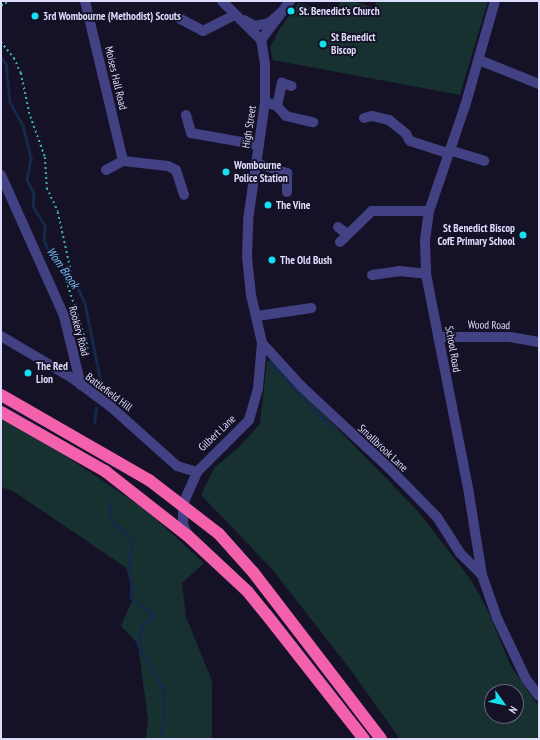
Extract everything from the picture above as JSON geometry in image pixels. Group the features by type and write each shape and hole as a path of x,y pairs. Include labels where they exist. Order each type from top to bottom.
{"highway":[{"path":"1,395 72,434 149,480 183,504 219,534 253,572 381,739"},
{"path":"1,412 105,471 188,536 248,592 364,739"}],"street":[{"name":"Moises Hall Road","path":"85,1 123,161"},
{"path":"222,1 261,40 290,1"},
{"name":"School Road","path":"496,1 480,60 429,211 425,241 426,274 482,575 497,618 526,679 539,696"},
{"path":"236,16 255,26 269,23 284,10"},
{"path":"175,16 203,31 236,16"},
{"name":"High Street","path":"261,40 267,82 248,220 247,257 251,295 257,316 262,344"},
{"path":"480,60 539,84"},
{"path":"277,106 282,83 292,86"},
{"path":"265,102 277,106 286,116 313,122"},
{"path":"186,115 189,131 197,134 258,145"},
{"path":"364,118 372,116 389,120 406,134 410,141 484,161"},
{"path":"106,170 123,161 156,164 176,170 184,195"},
{"path":"256,163 287,173 287,192"},
{"name":"Rookery Road","path":"1,175 64,316 81,385"},
{"path":"340,242 372,211 429,211"},
{"path":"338,227 347,234"},
{"path":"372,275 399,271 426,274"},
{"path":"257,316 311,308"},
{"name":"Battlefield Hill","path":"1,336 81,385 143,434 177,466 197,472"},
{"name":"Wood Road","path":"438,337 510,337 539,342"},
{"name":"Gilbert Lane","path":"188,536 183,524 183,504 197,472 249,420 258,388 262,344"},
{"name":"Smallbrook Lane","path":"262,344 301,386 388,467 437,517 460,553 482,575"}],"path":[{"path":"1,6 9,1"},
{"path":"1,42 14,58 21,73 29,112 45,157 47,188 58,212 71,271 65,276 85,335 86,352 81,350 80,346"}],"green space":[{"path":"340,1 353,1 374,8 377,1 488,1 460,95 273,60 270,48 279,30 298,3 336,14"},
{"path":"275,360 287,377 417,510 471,580 487,609 511,666 523,684 484,684 484,724 524,724 524,685 539,707 539,739 400,739 353,673 272,569 201,495 214,468 237,449 260,424 267,361"},
{"path":"1,419 54,448 146,510 204,563 182,583 186,617 212,681 212,739 146,739 148,720 138,644 121,626 133,599 128,569 13,491 1,487"}],"waterway":[{"name":"Wom Brook","path":"1,57 6,64 10,102 23,125 31,158 27,180 34,193 33,206 45,225 44,240 50,253 76,283 85,303 103,392"},
{"path":"270,362 332,428"},
{"name":"Wom Brook","path":"94,423 96,408"},
{"name":"Wom Brook","path":"112,501 109,510 113,523 134,539 128,569 132,583 131,598 154,615 142,627 138,644 165,692 162,739"}],"place":[{"name":"St. Benedict's Church","path":"291,11"},
{"name":"3rd Wombourne (Methodist) Scouts","path":"35,16"},
{"name":"St Benedict Biscop","path":"323,44"},
{"name":"Wombourne Police Station","path":"226,172"},
{"name":"The Vine","path":"268,205"},
{"name":"St Benedict Biscop CofE Primary School","path":"523,235"},
{"name":"The Old Bush","path":"272,260"},
{"name":"The Red Lion","path":"28,373"}]}
